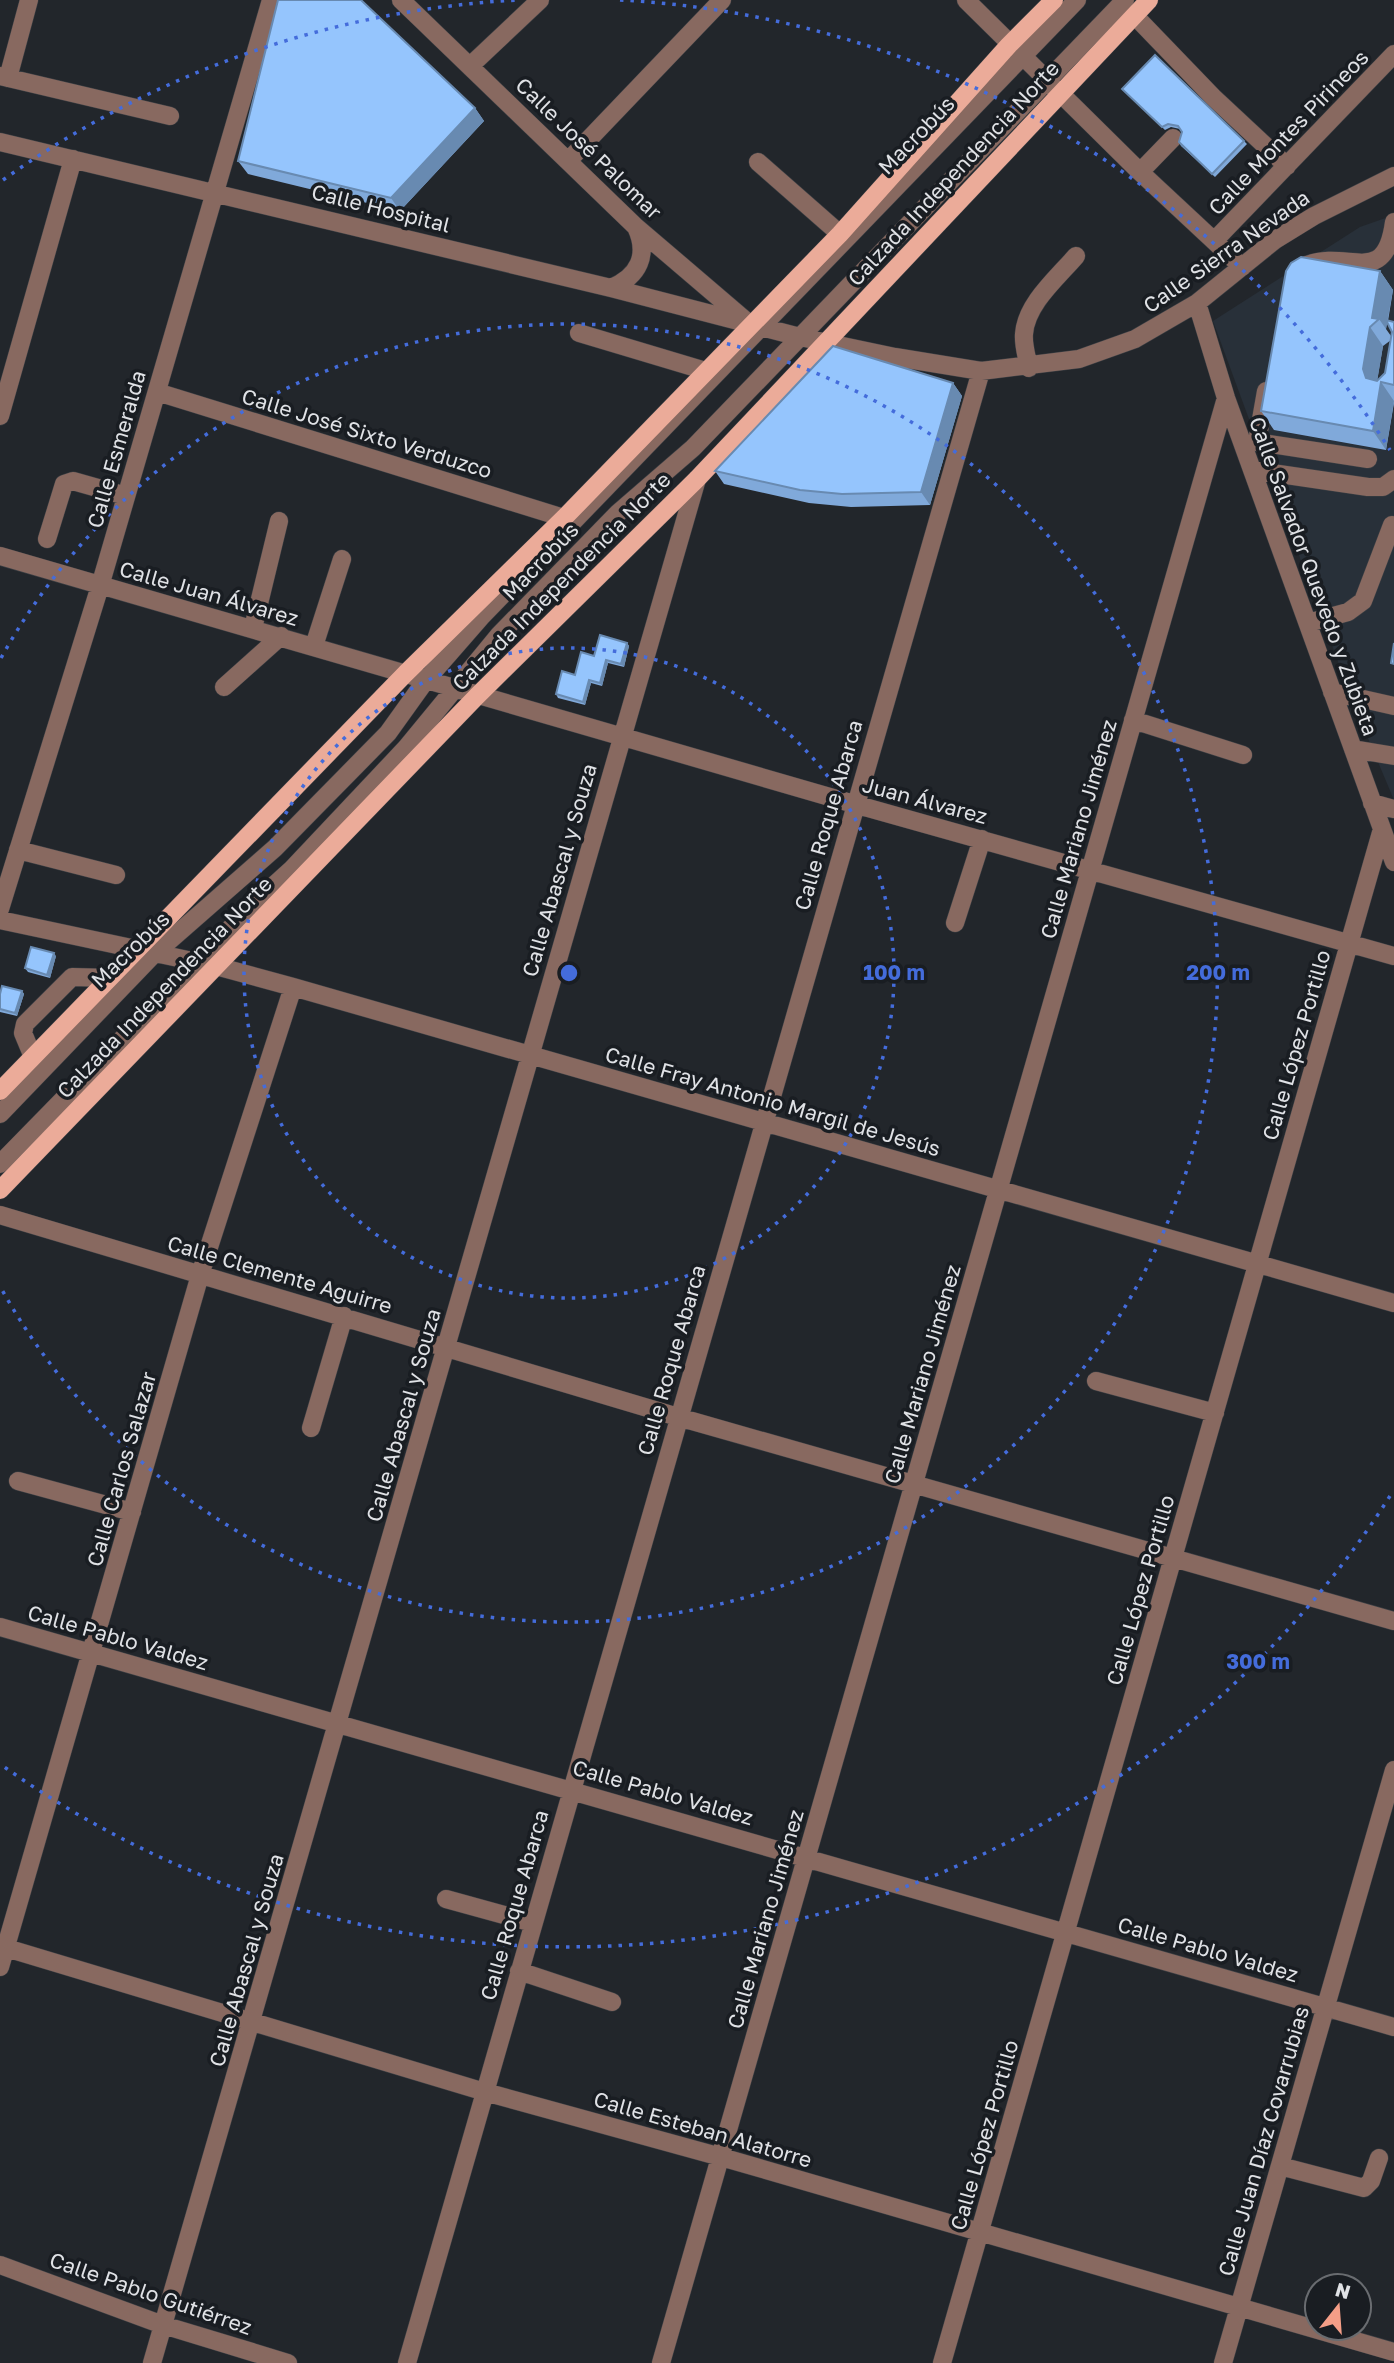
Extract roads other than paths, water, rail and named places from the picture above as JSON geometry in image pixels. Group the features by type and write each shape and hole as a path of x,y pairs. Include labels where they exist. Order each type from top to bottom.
{"main road":[{"name":"Calzada Independencia Norte","path":"0,1091 111,978 145,953 406,673 564,518 706,371 757,326 840,234 1016,51 1054,0"},
{"name":"Calzada Independencia Norte","path":"0,1190 477,696 697,479 826,342 1053,87 1129,8 1149,0"}],"street":[{"path":"29,0 4,77 170,116"},
{"name":"Calle Esmeralda","path":"0,909 100,586 271,0"},
{"name":"Calle José Palomar","path":"401,0 635,226 757,326"},
{"path":"470,65 540,0"},
{"path":"569,161 722,0"},
{"path":"965,0 1140,172 1242,267"},
{"name":"Macrobús","path":"0,1114 145,953 275,849 388,733 426,680 481,617 1016,51 1077,0"},
{"path":"1129,8 1210,101 1286,166"},
{"name":"Calle Montes Pirineos","path":"1214,241 1394,54"},
{"name":"Macrobús","path":"0,1164 406,748 499,635 618,513 693,448 800,337 1053,87"},
{"path":"1140,172 1173,138"},
{"name":"Calle Hospital","path":"0,142 215,191 757,326"},
{"path":"0,416 73,159"},
{"path":"758,162 840,234"},
{"name":"Calle Sierra Nevada","path":"757,326 895,358 981,371 1029,368 1079,359 1136,339 1197,303 1314,216 1394,176"},
{"path":"1294,275 1310,264 1376,261 1393,243 1394,222"},
{"path":"611,288 626,282 637,271 642,256 642,240 635,226"},
{"path":"1029,368 1024,335 1032,308 1076,256"},
{"name":"Calle Salvador Quevedo y Zubieta","path":"1197,303 1226,398 1257,470 1332,692 1394,862"},
{"path":"579,333 706,371"},
{"name":"Calle Roque Abarca","path":"407,2363 981,371"},
{"path":"1268,378 1257,442 1257,470 1368,487 1383,487 1394,479"},
{"name":"Calle José Sixto Verduzco","path":"157,392 564,518"},
{"name":"Calle Mariano Jiménez","path":"661,2363 1226,398"},
{"path":"1257,442 1367,459"},
{"name":"Calle Abascal y Souza","path":"152,2363 697,479"},
{"path":"47,539 64,484 73,481 126,496"},
{"path":"253,628 279,521"},
{"path":"1308,623 1348,612 1363,601 1392,525"},
{"name":"Calle Juan Álvarez","path":"0,556 406,673"},
{"path":"314,646 342,559"},
{"path":"224,687 281,636"},
{"name":"Juan Álvarez","path":"406,673 477,696 1394,956"},
{"path":"1332,692 1394,706"},
{"path":"1133,720 1243,755"},
{"path":"1353,750 1394,755"},
{"path":"1373,803 1394,809"},
{"name":"Calle López Portillo","path":"942,2363 1382,829"},
{"path":"955,923 982,839"},
{"path":"18,850 116,875"},
{"name":"Calle Fray Antonio Margil de Jesús","path":"0,920 216,966 293,987 1394,1303"},
{"path":"33,1057 24,1028 44,1004 72,977 111,978"},
{"name":"Calle Carlos Salazar","path":"0,1967 3,1947 200,1275 293,987"},
{"name":"Calle Clemente Aguirre","path":"0,1215 678,1417 915,1482 1394,1620"},
{"path":"311,1427 344,1317"},
{"path":"1096,1381 1215,1413"},
{"path":"19,1481 132,1512"},
{"name":"Calle Pablo Valdez","path":"0,1627 1394,2026"},
{"name":"Calle Juan Díaz Covarrubias","path":"1223,2363 1394,1770"},
{"path":"446,1899 533,1923"},
{"name":"Calle Esteban Alatorre","path":"3,1947 485,2092 720,2157 1394,2352"},
{"path":"519,1971 612,2002"},
{"path":"1280,2166 1364,2188 1371,2181 1379,2158"},
{"name":"Calle Pablo Gutiérrez","path":"0,2265 163,2325 288,2363"}]}
